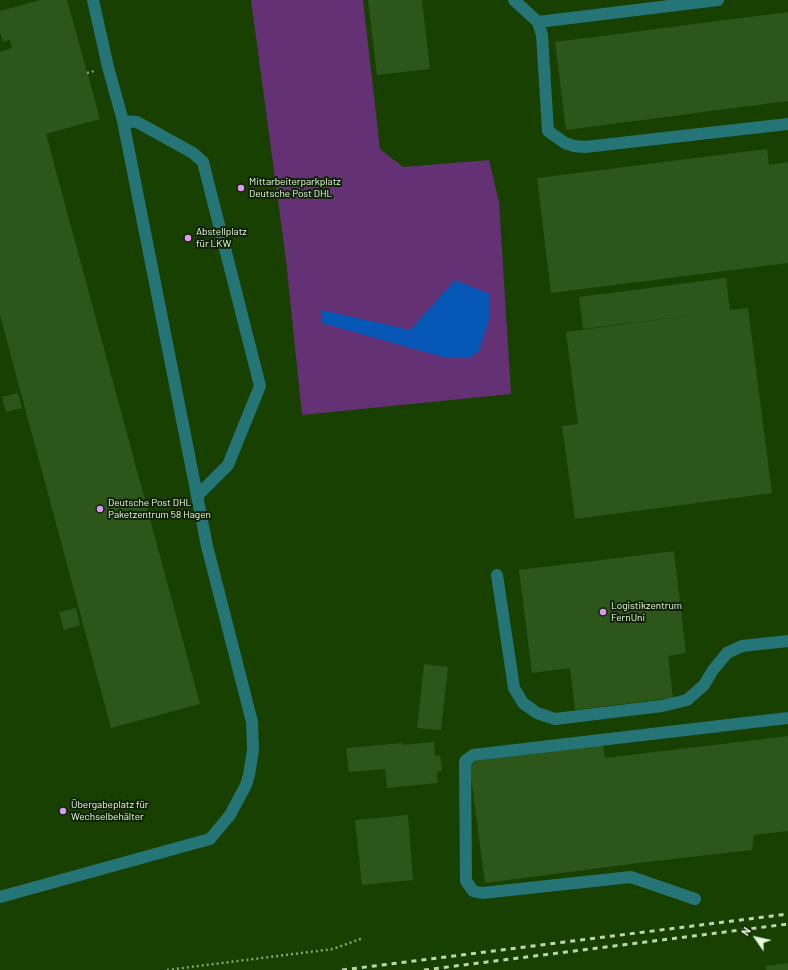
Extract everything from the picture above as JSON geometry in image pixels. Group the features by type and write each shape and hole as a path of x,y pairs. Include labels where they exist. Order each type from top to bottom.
{"lane":[{"path":"0,897 210,839 230,815 246,785 253,750 252,722 207,546 123,121 108,67 93,0"},
{"path":"514,0 538,22 542,35 548,131 565,143 585,147 788,124"},
{"path":"538,22 718,0"},
{"path":"123,121 137,122 193,153 203,162 260,386 228,465 197,496"},
{"path":"497,576 514,688 522,703 537,713 555,720 662,706 687,700 704,685 713,670 727,653 742,646 788,641"},
{"path":"696,899 631,877 482,893 472,891 466,881 465,761 473,755 788,718"}],"path":[{"path":"167,970 333,948 363,938"}],"shaded area":[{"path":"251,0 363,0 380,149 403,167 489,160 499,202 511,394 302,415 286,260"}],"water":[{"path":"455,280 490,294 489,319 479,351 469,358 446,358 322,323 322,310 410,330"}],"building":[{"name":"Deutsche Post DHL Paketzentrum 58 Hagen","path":"40,0 67,0 100,119 46,134 200,704 111,728 0,315 0,52 12,48 10,40 3,42 0,32 0,11"},
{"path":"368,0 422,0 430,69 377,75"},
{"path":"788,12 788,101 566,130 555,42"},
{"path":"767,149 769,165 788,162 788,263 551,293 537,178"},
{"path":"726,278 730,310 748,308 772,493 575,519 562,426 578,424 566,332 700,314 583,329 579,297"},
{"path":"18,393 22,408 6,412 2,397"},
{"name":"Logistikzentrum FernUni","path":"674,551 686,653 668,656 673,698 575,710 570,668 532,673 519,570"},
{"path":"76,608 80,625 64,630 59,612"},
{"path":"424,664 448,667 441,730 417,728"},
{"path":"788,736 788,831 754,835 752,850 485,883 469,762 603,744 605,758"},
{"path":"434,742 435,756 440,755 442,771 437,772 438,783 387,788 385,769 349,772 346,748"},
{"path":"408,815 413,880 362,885 355,820"},
{"path":"788,963 788,970 766,970 766,966"}],"railway":[{"path":"342,970 788,914"},
{"path":"424,970 788,924"}],"place":[{"name":"Mittarbeiterparkplatz Deutsche Post DHL","path":"241,188"},
{"name":"Abstellplatz für LKW","path":"188,238"},
{"name":"Deutsche Post DHL Paketzentrum 58 Hagen","path":"100,509"},
{"name":"Logistikzentrum FernUni","path":"603,612"},
{"name":"Übergabeplatz für Wechselbehälter","path":"63,811"}]}
